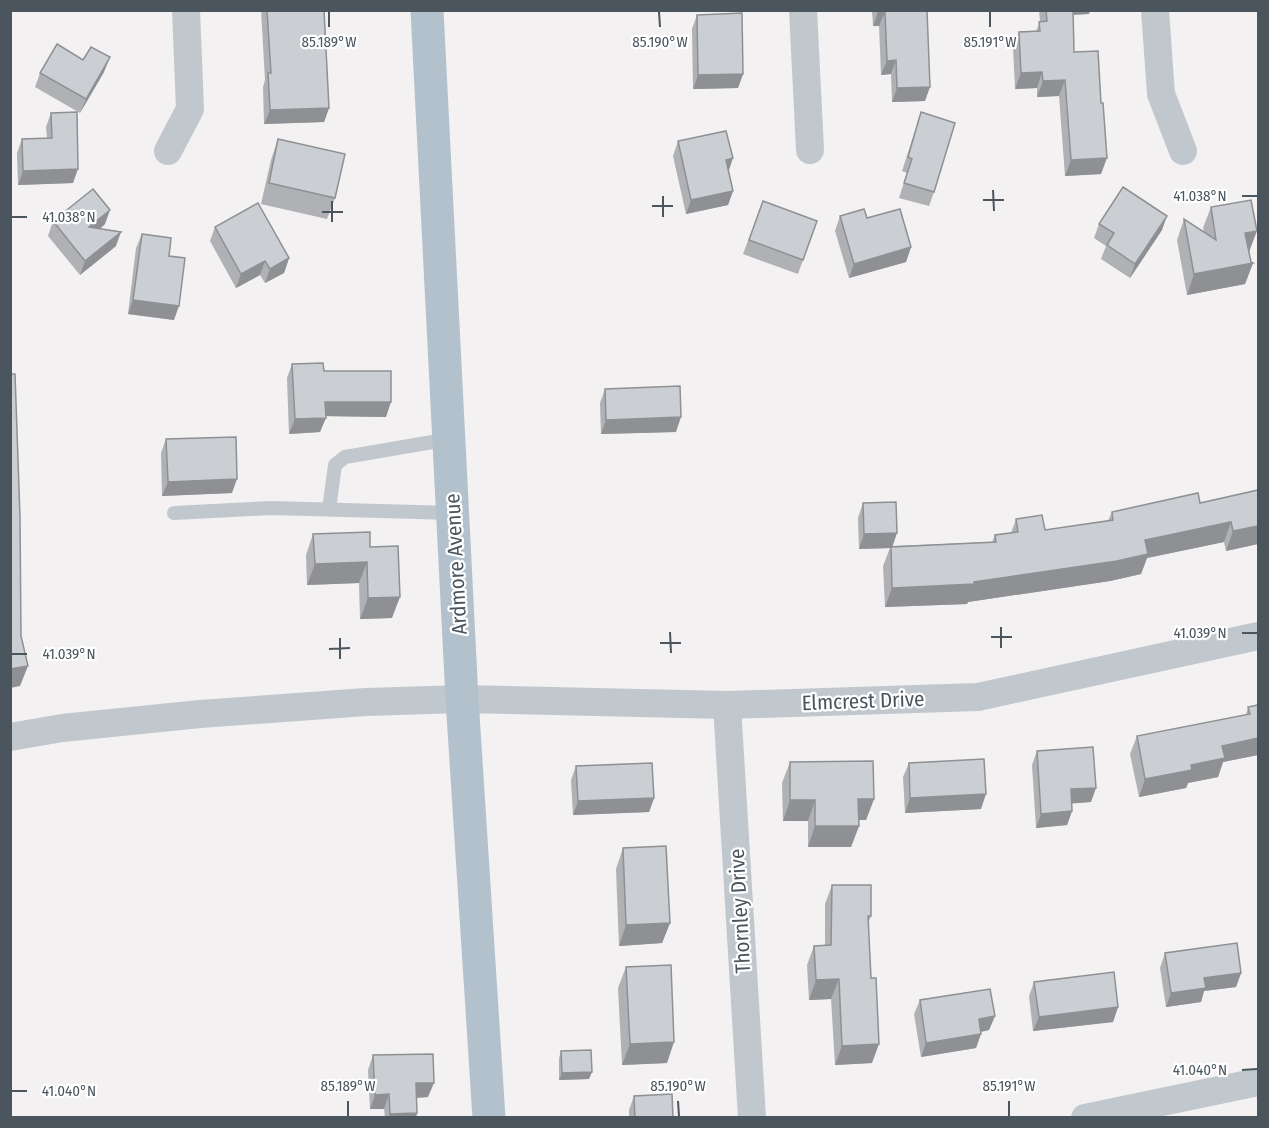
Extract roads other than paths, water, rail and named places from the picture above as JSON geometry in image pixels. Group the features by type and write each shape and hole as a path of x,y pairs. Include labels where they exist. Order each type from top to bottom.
{"main road":[{"name":"Ardmore Avenue","path":"427,10 462,699 489,1118"}],"street":[{"path":"168,151 190,109 186,10"},
{"path":"803,10 810,150"},
{"path":"1155,10 1161,94 1183,151"},
{"name":"Elmcrest Drive","path":"10,736 62,728 200,714 366,702 462,699 728,705 978,697 1258,636"},
{"name":"Thornley Drive","path":"728,705 752,1118"},
{"path":"1085,1118 1258,1082"}],"lane":[{"path":"329,509 335,465 345,457 450,439"},
{"path":"174,513 271,508 453,513"}]}
